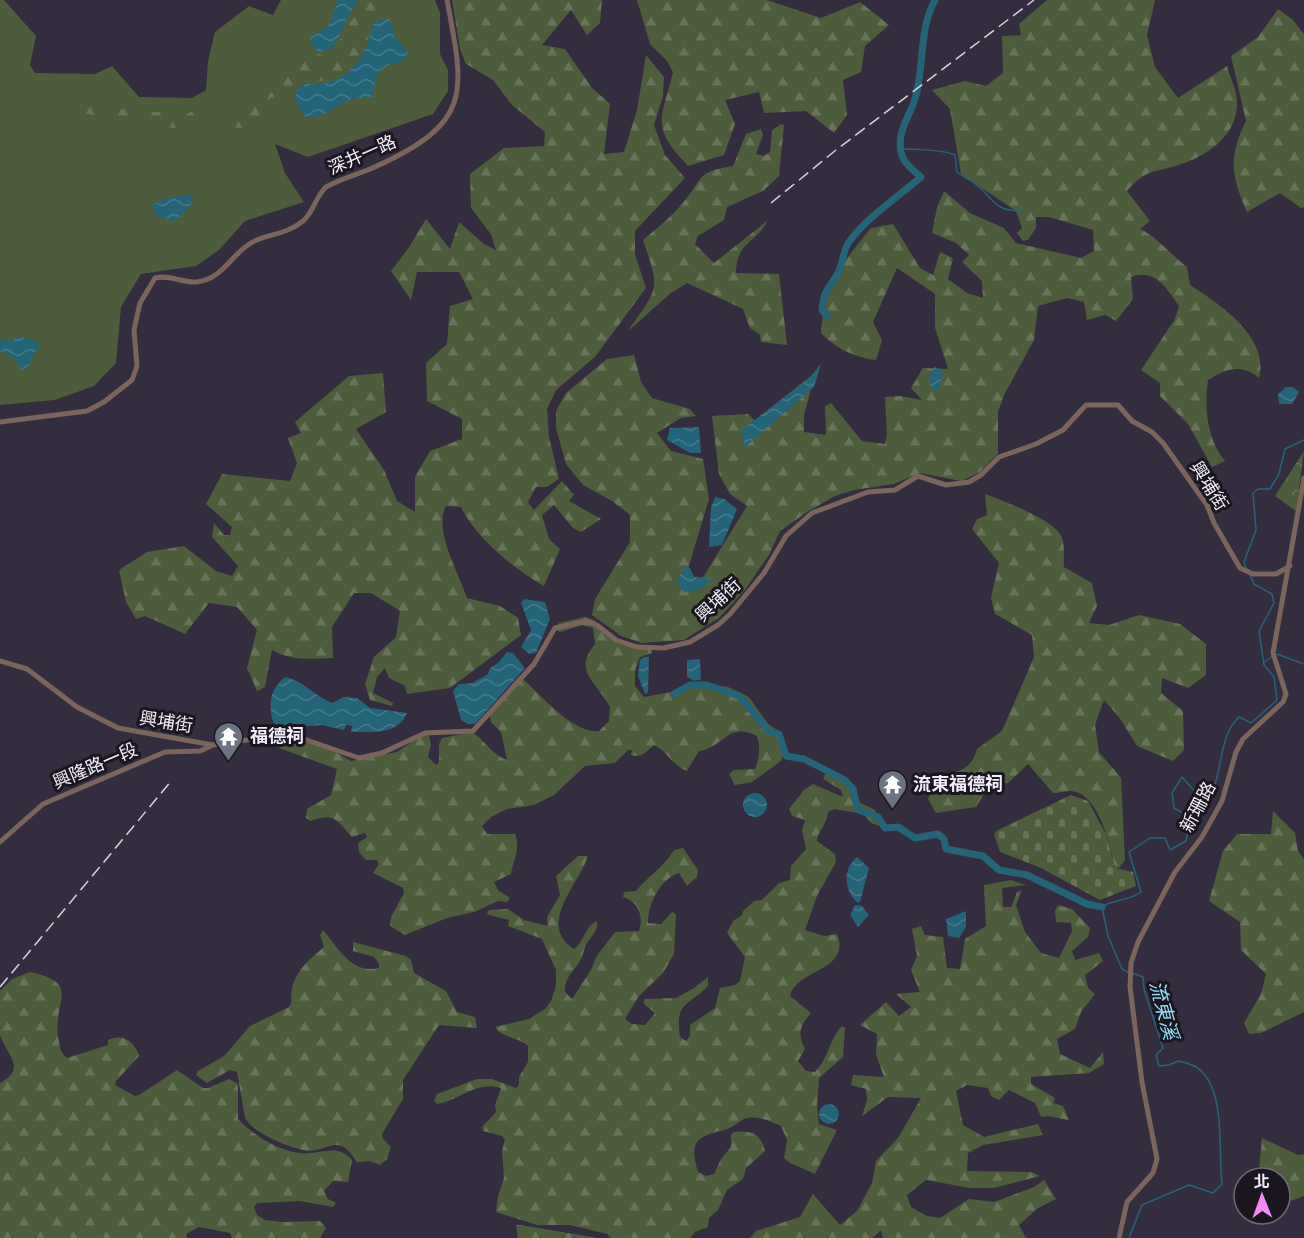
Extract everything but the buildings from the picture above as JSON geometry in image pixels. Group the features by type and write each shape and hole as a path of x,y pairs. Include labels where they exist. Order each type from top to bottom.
{"street":[{"name":"深井一路","path":"0,422 87,411 104,402 132,380 137,366 134,330 138,312 150,282 162,276 196,282 211,277 225,269 248,244 279,235 304,220 319,194 326,187 406,152 440,128 451,115 460,82 447,0"},
{"name":"興埔街","path":"0,661 27,669 77,707 117,728 213,745 266,737 295,736 359,758 382,753 425,733 473,731 534,664 555,628 587,621 597,625 616,640 637,647 670,647 690,642 730,614 759,580 786,536 812,513 868,492 895,490 918,476 946,485 969,482 981,475 999,457 1036,444 1063,430 1086,405 1092,404 1118,405 1132,422 1157,437 1207,505 1236,563 1246,572 1276,574 1290,566"},
{"path":"1290,566 1304,478"},
{"name":"新珊路","path":"1119,1238 1127,1202 1153,1173 1157,1159 1142,1082 1129,972 1138,942 1170,880 1202,837 1222,801 1236,752 1243,739 1283,702 1286,694 1285,685 1274,663 1273,653 1290,566"},
{"path":"195,742 199,747 196,751"},
{"name":"興隆路一段","path":"0,842 43,804 165,752 196,751 213,745"}],"green space":[{"path":"0,0 4,0 36,36 30,65 35,73 95,74 112,66 139,97 192,98 206,90 208,61 215,32 249,6 273,15 281,0 435,0 440,13 440,54 448,70 448,91 433,114 308,157 275,144 285,173 304,202 245,221 219,250 196,266 141,274 121,307 116,363 94,386 55,400 0,405"},
{"path":"362,0 387,0 387,13 372,22 366,46 360,51 355,66 337,78 305,81 265,101 255,125 245,128 220,127 221,120 243,118 267,88 288,71 319,54 327,57 337,46 356,7"},
{"path":"452,0 602,0 600,23 587,35 571,10 542,45 565,49 592,88 610,104 604,154 624,152 637,110 646,55 664,77 663,96 654,125 665,155 685,178 635,231 635,254 646,288 595,357 556,390 547,409 549,437 559,479 547,487 536,487 528,502 534,510 562,481 574,495 569,501 601,519 581,532 573,528 554,505 542,515 549,539 560,549 544,586 497,552 476,530 461,507 446,506 443,516 445,539 467,598 500,606 518,618 521,635 450,688 407,694 405,686 389,678 385,668 377,677 373,693 393,703 392,706 370,700 365,684 374,657 396,637 400,611 371,593 354,593 332,627 333,658 294,658 272,650 265,687 257,691 247,668 257,630 237,607 209,603 185,634 145,616 136,619 126,602 119,570 147,552 184,546 216,571 232,576 238,566 212,537 214,523 224,535 230,535 232,527 206,504 222,474 290,481 297,463 288,438 301,433 295,422 349,376 383,373 386,412 356,429 384,470 397,501 415,512 415,477 430,451 462,439 462,419 427,401 426,363 447,344 450,306 473,299 459,272 417,272 411,300 391,271 408,249 426,219 450,249 459,222 484,244 496,250 491,234 471,208 470,174 504,148 544,146 545,132 512,105 493,80 466,64 460,49"},
{"path":"637,0 767,0 821,18 860,2 889,25 865,46 861,72 843,80 847,115 834,133 806,111 764,113 759,92 725,100 735,124 724,155 688,166 663,132 662,113 673,72 668,62 650,44"},
{"path":"1047,0 1155,0 1147,35 1155,67 1178,98 1227,66 1235,88 1237,102 1236,114 1227,134 1200,156 1145,175 1127,191 1150,221 1140,229 1152,236 1187,267 1190,285 1240,323 1257,349 1260,363 1259,378 1246,370 1234,369 1208,380 1206,401 1208,423 1214,443 1225,461 1212,467 1188,424 1160,396 1160,383 1141,370 1175,319 1179,306 1165,287 1154,278 1147,275 1131,277 1133,299 1116,321 1105,315 1087,320 1084,302 1067,298 1038,306 1034,340 1005,393 998,412 998,453 980,472 961,481 920,473 894,484 854,490 835,496 780,531 769,555 744,591 720,617 684,640 642,643 621,636 592,615 595,599 630,542 630,515 612,501 583,485 566,464 556,428 556,411 566,393 607,359 634,355 641,382 652,398 690,409 696,416 681,418 657,433 671,451 703,459 709,499 685,579 697,587 747,506 730,494 719,474 712,416 748,414 761,426 800,384 811,389 804,415 804,432 826,435 825,406 831,403 862,441 885,444 887,434 885,397 900,396 922,400 911,388 923,368 948,369 935,328 935,294 897,268 873,322 882,340 876,360 846,351 833,344 821,333 830,288 843,264 871,228 893,224 920,268 933,275 940,252 953,258 948,279 967,293 983,298 982,281 962,262 969,255 956,243 932,233 937,207 944,191 970,213 1004,228 1016,243 1081,258 1094,251 1093,230 1049,217 1036,217 1036,228 1028,240 1023,241 1017,233 1022,228 1016,211 961,174 950,109 932,90 965,81 986,86 1003,73 1002,36 1021,35 1019,24"},
{"path":"1278,9 1292,19 1304,34 1304,207 1301,208 1280,193 1247,212 1235,177 1236,145 1246,121 1231,56 1258,37"},
{"path":"84,101 133,111 180,113 182,118 199,106 214,105 217,109 210,117 200,119 197,127 180,129 70,111 72,104"},
{"path":"781,124 784,125 779,176 763,191 727,207 724,220 698,236 695,244 714,263 767,221 740,254 736,273 779,274 787,345 761,342 760,335 750,328 743,309 687,283 671,293 628,331 646,306 654,288 652,270 643,240 678,209 701,178 712,171 733,166 746,134 761,129 763,135 756,154 764,156 770,152 772,130"},
{"path":"1304,451 1296,511 1275,496"},
{"path":"985,494 1036,516 1060,534 1064,546 1064,567 1092,583 1097,606 1089,623 1109,625 1139,615 1180,624 1206,644 1206,675 1188,688 1162,678 1161,693 1183,711 1184,750 1173,761 1137,746 1119,717 1104,700 1095,725 1099,752 1121,778 1125,860 1119,868 1115,868 1102,823 1090,802 1082,795 1072,791 1053,793 1028,764 1008,783 989,786 976,807 936,813 928,799 937,776 957,772 967,766 975,756 977,749 1002,731 1034,657 1032,635 995,614 991,598 999,563 972,529 977,519 987,515"},
{"path":"585,617 594,620 613,638 651,649 652,653 640,657 635,670 635,686 644,697 709,685 728,687 749,697 768,724 780,732 785,750 781,761 752,782 735,785 729,774 734,770 755,769 759,753 757,736 739,731 726,736 708,749 699,751 687,771 654,745 641,755 631,755 632,750 628,750 615,763 585,766 554,795 534,805 507,809 491,817 482,826 487,834 515,834 517,839 517,850 511,874 494,882 498,890 510,898 507,902 498,901 474,912 447,918 405,935 390,926 391,917 404,893 403,888 373,873 379,864 377,860 366,860 359,852 358,843 367,837 365,833 352,837 331,818 311,821 306,818 307,809 331,795 337,769 279,748 274,744 287,740 323,745 351,761 397,752 422,735 429,735 431,744 428,757 436,765 439,762 439,744 442,738 472,732 507,760 501,732 491,722 490,715 523,679 568,720 589,730 599,731 609,721 610,707 586,670 586,662 595,644 593,628 582,625 560,632 555,629 559,623"},
{"path":"826,773 835,775 854,787 855,800 875,810 883,827 871,823 864,814 834,809 828,812 817,841 835,854 836,862 817,896 805,930 824,936 837,934 840,946 837,956 830,963 802,980 794,987 790,996 811,1013 804,1022 800,1034 805,1049 798,1061 806,1071 815,1072 824,1060 834,1036 842,1026 845,1028 843,1057 819,1078 817,1106 819,1124 837,1130 815,1174 784,1158 787,1140 781,1126 753,1117 707,1135 697,1142 694,1153 695,1162 698,1172 706,1176 714,1174 721,1159 731,1147 731,1135 734,1132 754,1134 761,1140 765,1151 746,1168 743,1179 727,1190 718,1210 709,1218 708,1227 695,1232 690,1238 610,1238 608,1234 570,1225 537,1225 496,1212 504,1178 502,1151 505,1140 502,1136 483,1131 482,1127 496,1112 495,1105 501,1088 492,1086 476,1088 445,1102 437,1104 434,1101 437,1094 477,1079 492,1079 516,1088 519,1085 519,1077 528,1062 528,1046 498,1031 495,1027 529,1019 545,1009 551,1001 556,986 556,970 542,939 508,926 509,920 489,915 487,913 489,910 508,909 524,920 548,926 547,917 560,895 556,876 578,856 588,856 559,916 559,928 563,939 574,949 589,927 597,921 596,930 566,983 565,992 572,999 591,970 596,957 615,932 639,931 640,915 633,902 623,897 624,892 636,891 674,850 683,848 698,870 697,877 687,886 679,873 666,881 653,900 648,923 661,924 672,912 676,914 674,954 663,973 639,996 625,1019 632,1024 645,1025 655,1013 644,1004 644,999 676,998 708,977 708,986 681,1011 680,1037 686,1041 690,1036 690,1025 715,1008 720,988 735,985 740,981 745,957 727,933 733,921 742,915 743,911 754,901 762,900 779,883 790,880 791,866 806,849 802,830 805,820 792,816 789,809 804,790 813,784 843,797 841,790 823,779"},
{"path":"1071,795 1088,801 1106,834 1115,868 1133,872 1136,886 1100,900 1039,867 1000,852 994,834 998,830"},
{"path":"1273,811 1295,833 1298,851 1304,859 1304,1012 1261,1033 1249,1034 1244,1023 1261,994 1266,974 1241,950 1240,922 1209,901 1223,851 1237,834 1271,834"},
{"path":"1011,880 1026,885 1002,888 1003,907 1011,907 1017,892 1022,890 1016,905 1025,932 1041,953 1059,958 1072,931 1071,923 1056,922 1055,911 1058,905 1072,909 1090,928 1088,937 1072,951 1075,960 1099,953 1103,961 1085,975 1088,988 1095,994 1081,1012 1075,1029 1057,1039 1060,1054 1090,1068 1103,1052 1104,1064 1089,1073 1031,1077 1031,1084 1055,1098 1053,1103 1063,1106 1069,1120 1041,1117 1035,1103 1009,1090 999,1100 991,1096 988,1088 967,1085 956,1091 963,1125 984,1137 1038,1124 1043,1135 983,1145 968,1153 967,1171 1031,1172 1040,1176 994,1188 970,1188 926,1180 907,1195 911,1207 927,1216 940,1218 969,1199 994,1202 1034,1187 1044,1180 1056,1199 1038,1208 1019,1225 1026,1238 883,1238 881,1230 873,1238 750,1238 756,1231 800,1217 813,1194 840,1225 857,1211 872,1183 876,1161 898,1138 921,1098 888,1097 862,1116 867,1100 866,1089 851,1085 853,1075 884,1077 876,1055 877,1034 860,1025 886,1002 899,1016 911,1007 896,994 920,992 911,970 917,956 912,929 921,926 925,935 943,937 947,968 960,969 965,939 986,926 984,885"},
{"path":"323,930 346,958 361,967 379,968 379,964 374,957 353,951 353,942 406,956 411,960 414,973 446,991 457,1012 475,1017 477,1028 439,1025 403,1080 403,1099 382,1134 383,1139 391,1147 387,1159 380,1165 370,1161 357,1162 350,1152 337,1145 312,1151 288,1146 271,1138 256,1129 245,1118 237,1072 230,1070 207,1083 196,1075 198,1071 224,1056 250,1026 289,1007 297,976 324,947 320,935"},
{"path":"30,972 47,977 56,982 61,989 57,1027 60,1049 67,1058 108,1045 108,1040 113,1038 123,1038 131,1042 139,1056 115,1085 135,1096 177,1070 203,1088 229,1079 237,1083 238,1087 238,1119 258,1136 274,1145 299,1153 334,1151 352,1160 348,1182 333,1181 324,1191 328,1199 336,1203 333,1207 300,1201 257,1203 254,1207 257,1215 265,1220 320,1221 326,1228 320,1238 232,1238 230,1233 199,1227 186,1234 187,1238 0,1238 0,1083 13,1072 14,1066 0,1035 0,991 12,979"},
{"path":"1262,1138 1298,1155 1304,1154 1304,1196 1292,1200 1292,1166 1259,1166"},
{"path":"516,1225 521,1225 598,1238 518,1238"}],"water":[{"path":"338,0 359,0 331,50 319,52 312,46 310,38 329,25"},
{"path":"381,19 389,19 393,26 394,36 408,52 404,61 390,64 378,72 372,97 351,99 320,116 306,118 296,102 297,88 307,84 325,83 344,75 358,61 367,44 373,24"},
{"path":"194,195 189,208 175,221 155,215 152,206 161,200"},
{"path":"21,337 39,342 39,347 26,369 22,369 10,355 0,351 0,340 8,341"},
{"path":"821,364 814,387 744,448 742,430 811,376"},
{"path":"935,367 943,371 939,389 935,391 930,385 929,375"},
{"path":"1286,387 1293,387 1299,392 1292,404 1279,404 1278,394"},
{"path":"699,427 701,453 690,453 667,440 670,428"},
{"path":"715,497 724,499 737,509 722,545 709,547 711,507"},
{"path":"685,566 690,568 694,577 711,578 699,589 683,592 677,581"},
{"path":"524,599 545,602 550,619 536,653 529,654 521,647 531,630 521,603"},
{"path":"507,652 513,653 525,668 475,724 468,724 461,720 453,691 459,684 472,683 487,675 490,668"},
{"path":"649,657 648,693 645,694 638,676 640,660"},
{"path":"700,659 701,679 695,681 687,677 687,660"},
{"path":"285,677 297,681 332,703 344,697 357,698 370,708 407,713 403,720 391,729 376,732 351,732 352,726 346,725 344,730 322,725 282,728 273,722 271,703 273,692"},
{"path":"755,793 763,797 767,805 763,813 755,817 747,813 743,805 747,797"},
{"path":"857,857 869,868 858,903 850,892 847,880 849,868"},
{"path":"855,905 862,906 869,915 858,927 850,915"},
{"path":"966,911 966,927 959,938 948,936 946,919"},
{"path":"829,1104 836,1107 839,1114 836,1121 829,1124 822,1121 819,1114 822,1107"}],"waterway":[{"path":"827,316 822,310 824,297 840,269 849,242 873,216 921,177 904,160 900,144 904,125 918,87 926,24 935,0"},
{"path":"901,149 937,151 955,155 957,172 974,183 999,206 1023,211"},
{"name":"流東溪","path":"1246,568 1244,562 1256,530 1253,493 1258,489 1270,489 1279,474 1285,449 1304,440"},
{"name":"流東溪","path":"1128,972 1122,969 1108,936 1102,907 1141,892 1129,852 1150,838 1165,838 1170,850 1186,841 1190,817 1174,808 1172,793 1182,777 1205,803 1216,782 1223,747 1232,726 1239,717 1251,723 1277,700 1274,677 1264,665 1259,631 1274,603 1272,594 1254,584 1250,575"},
{"path":"1277,654 1304,664"},
{"path":"1264,662 1273,656"},
{"path":"674,694 690,685 707,685 739,696 769,731 779,734 786,756 804,759 845,780 853,789 858,810 878,817 885,828 898,827 915,838 938,834 944,839 946,849 983,856 999,870 1027,875 1087,904 1102,907"},
{"name":"流東溪","path":"1129,1238 1142,1205 1189,1185 1213,1193 1222,1184 1219,1121 1213,1089 1206,1076 1192,1065 1178,1061 1159,1066 1156,1055 1163,1048 1144,989 1143,977 1132,973"}],"railway":[{"path":"771,203 836,150 1034,0"},
{"path":"0,987 172,780"}],"place":[{"name":"福德祠","path":"229,762"},
{"name":"流東福德祠","path":"892,810"}]}
